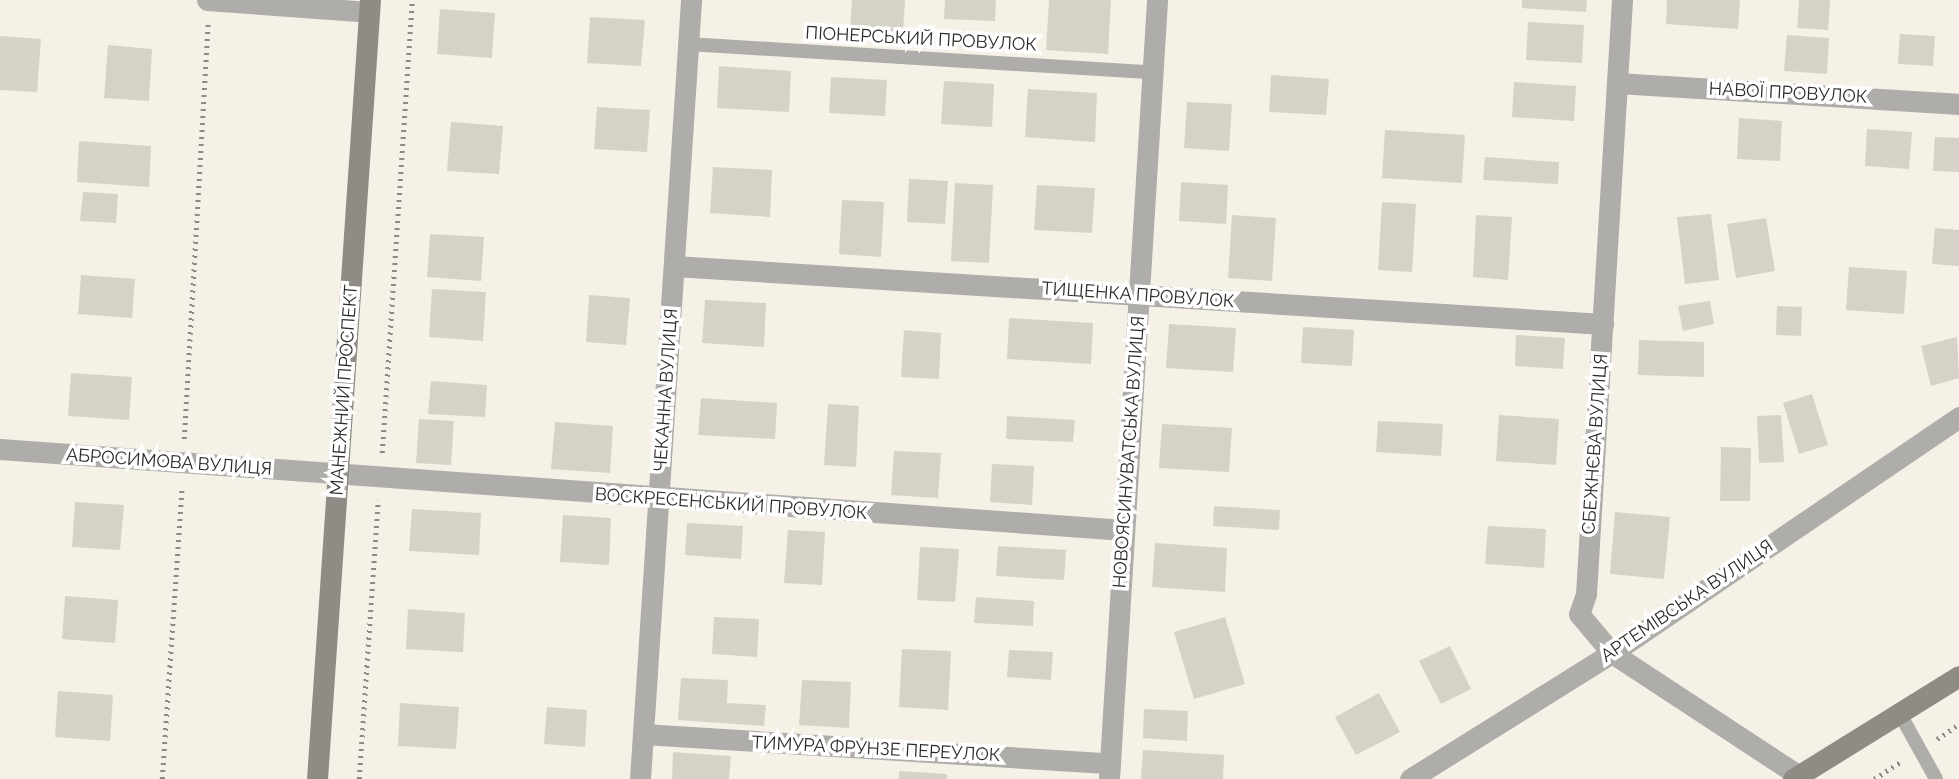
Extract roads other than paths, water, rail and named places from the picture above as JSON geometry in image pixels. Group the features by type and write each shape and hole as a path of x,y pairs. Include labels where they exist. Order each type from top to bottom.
{"street":[{"path":"208,0 370,6"},
{"name":"ЧЕКАННА ВУЛИЦЯ","path":"640,779 691,0"},
{"name":"НОВОЯСИНУВАТСЬКА ВУЛИЦЯ","path":"1110,771 1157,0"},
{"name":"СБЕЖНЄВА ВУЛИЦЯ","path":"1622,0 1586,594 1579,614 1612,653 1795,777"},
{"name":"МАНЕЖНИЙ ПРОСПЕКТ","path":"317,779 370,6"},
{"name":"НАВОЇ ПРОВУЛОК","path":"1617,83 1959,104"},
{"name":"ТИЩЕНКА ПРОВУЛОК","path":"674,266 1603,324"},
{"name":"АРТЕМІВСЬКА ВУЛИЦЯ","path":"1410,779 1612,653 1959,417"},
{"name":"АБРОСИМОВА ВУЛИЦЯ","path":"0,449 338,475"},
{"name":"ВОСКРЕСЕНСЬКИЙ ПРОВУЛОК","path":"338,475 1124,530"},
{"path":"1795,777 1959,676"},
{"name":"ТИМУРА ФРУНЗЕ ПЕРЕУЛОК","path":"643,734 1110,771"}],"lane":[{"name":"ПIОНЕРСЬКИЙ ПРОВУЛОК","path":"688,44 1152,72"},
{"path":"1900,714 1936,779"}]}
